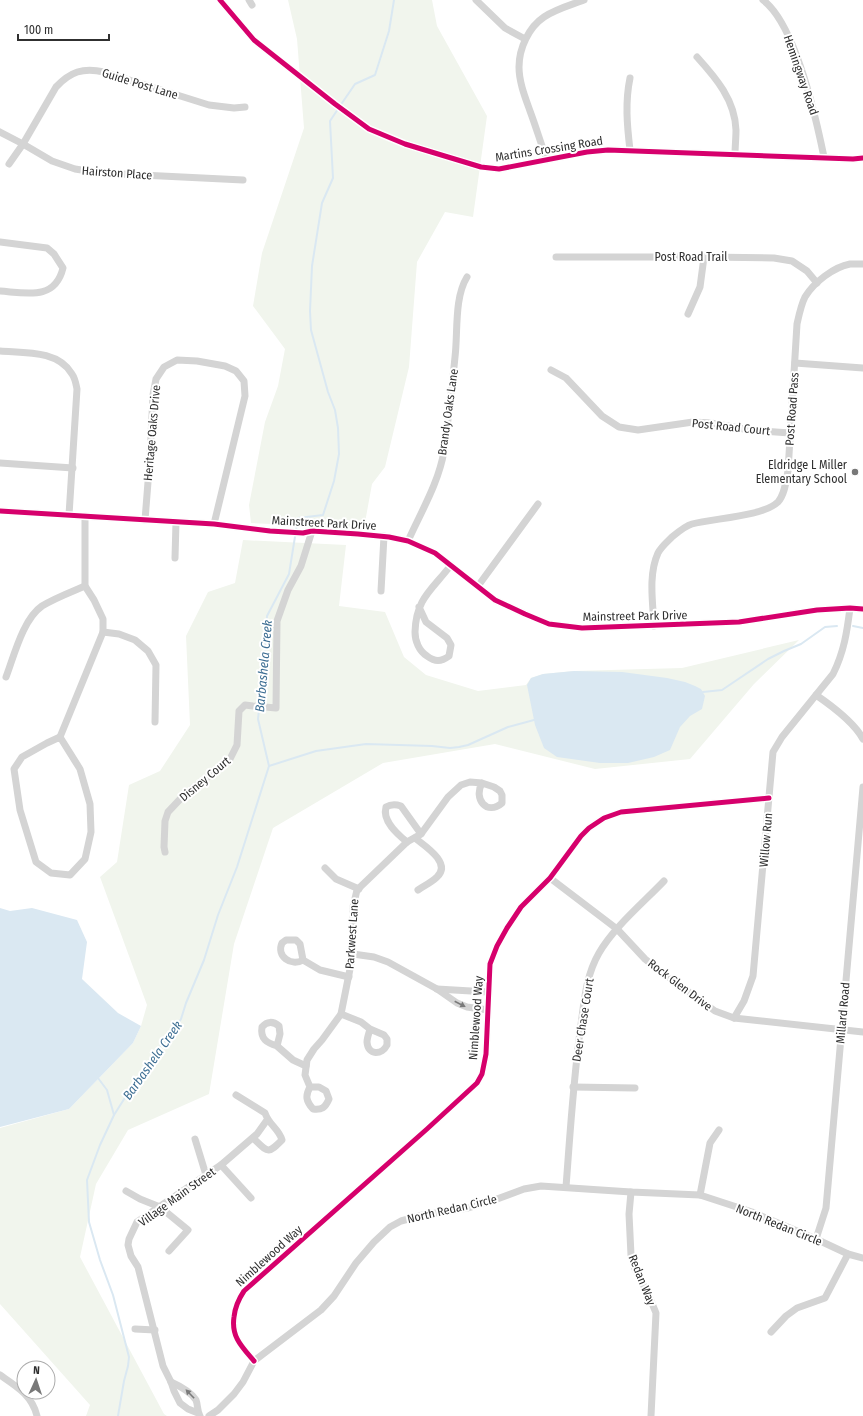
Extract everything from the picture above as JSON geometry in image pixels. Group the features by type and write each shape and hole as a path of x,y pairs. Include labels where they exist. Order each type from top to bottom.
{"street":[{"name":"Martins Crossing Road","path":"220,0 254,40 334,104 370,129 405,144 481,167 499,169 587,152 608,150 853,159 863,158"},
{"path":"476,0 505,28 525,39"},
{"path":"547,160 521,86 519,67 521,54 525,39 532,29 544,17 562,8 584,0"},
{"name":"Hemingway Road","path":"763,0 780,21 794,50 817,122 824,157"},
{"path":"697,57 720,84 734,114 736,130 734,155"},
{"name":"Guide Post Lane","path":"9,164 23,144 56,87 63,80 80,71 92,69 104,72 209,105 234,108 246,106"},
{"path":"630,78 626,116 630,150"},
{"name":"Hairston Place","path":"0,132 52,161 75,169 101,173 242,180"},
{"path":"0,242 47,248 54,254 63,268 61,276 52,288 44,292 30,294 0,291"},
{"name":"Post Road Trail","path":"556,257 774,258 792,261 807,271 817,283"},
{"path":"688,314 700,287 704,257"},
{"name":"Post Road Pass","path":"654,626 652,586 653,570 658,553 677,532 691,524 749,514 778,502 785,489 788,470 797,324 805,297 817,283 834,270 850,264 863,264"},
{"name":"Brandy Oaks Lane","path":"408,541 440,470 455,358 460,298 462,286 467,277"},
{"path":"0,351 36,354 53,358 64,364 73,374 77,389 69,515"},
{"name":"Heritage Oaks Drive","path":"145,520 153,395 156,379 164,367 177,360 197,361 225,366 236,371 244,381 245,396 214,524"},
{"path":"795,363 863,368"},
{"name":"Post Road Court","path":"551,370 566,378 602,416 619,427 638,430 693,422 711,423 750,430 790,433"},
{"path":"0,463 73,468"},
{"path":"478,586 538,504"},
{"name":"Mainstreet Park Drive","path":"0,511 214,524 303,533 312,531 384,536 408,541 435,553 495,600 525,614 549,624 582,628 739,622 817,610 850,608 863,609"},
{"path":"60,737 80,769 90,804 91,832 85,859 70,875 51,873 36,862 20,810 14,769 22,757 47,742 60,737 103,632 103,619 85,586 85,516"},
{"path":"174,558 176,522"},
{"name":"Disney Court","path":"165,852 165,821 168,812 184,795 229,761 237,745 239,711 245,704 276,708 277,621 288,590 301,566 312,531"},
{"path":"380,591 384,536"},
{"path":"419,607 426,622 446,638 451,644 449,656 444,660 437,661 432,659 425,655 420,649 415,638 416,617 419,607 428,592 451,565"},
{"path":"6,677 31,617 42,606 85,586"},
{"name":"Willow Run","path":"734,1018 744,1001 753,976 773,752 782,737 833,674 846,639 850,608"},
{"path":"103,632 119,634 135,640 148,651 156,665 155,722"},
{"path":"816,695 834,708 849,722 863,739"},
{"name":"Parkwest Lane","path":"306,1066 307,1060 314,1049 341,1014 353,954 354,898 357,890 407,842 418,836 457,787 465,783 482,783"},
{"name":"Millard Road","path":"816,1239 826,1208 863,787"},
{"name":"Nimblewood Way","path":"254,1361 239,1343 233,1331 235,1309 238,1300 244,1291 462,1098 477,1083 482,1074 486,1054 490,964 497,946 521,907 550,878 581,836 600,820 612,815 651,808 769,798"},
{"path":"407,842 400,837 386,818 384,812 386,807 390,804 401,806 418,836 435,854 441,864 441,871 438,877 418,890"},
{"path":"325,868 336,879 359,888"},
{"name":"Rock Glen Drive","path":"550,878 617,929 645,959 715,1011 734,1018 863,1032"},
{"name":"Deer Chase Court","path":"566,1187 573,1087 586,986 598,954 607,940 664,881"},
{"path":"353,954 374,957 388,962 436,989 457,1003 467,1007 488,1010"},
{"path":"303,960 320,970 349,977"},
{"path":"436,989 488,992"},
{"path":"341,1014 361,1022 370,1029"},
{"path":"277,1046 293,1060 306,1066 305,1075 310,1087"},
{"path":"573,1087 636,1088"},
{"path":"236,1095 265,1113 267,1120 281,1134 282,1140 272,1150 268,1151 253,1138"},
{"name":"Village Main Street","path":"199,1415 180,1403 163,1366 138,1267 131,1256 128,1245 129,1239 137,1222 221,1165 253,1138 267,1120"},
{"path":"700,1195 710,1143 719,1130"},
{"path":"194,1139 206,1175"},
{"path":"221,1165 251,1198"},
{"name":"North Redan Circle","path":"209,1416 218,1410 234,1394 243,1382 254,1361 321,1310 334,1296 365,1252 390,1227 401,1221 423,1214 468,1208 524,1189 541,1186 700,1195 752,1212 848,1254 863,1258"},
{"path":"126,1191 140,1199 160,1207 188,1230 169,1250"},
{"name":"Redan Way","path":"631,1192 629,1214 631,1255 635,1269 644,1289 650,1296 656,1313 651,1416"},
{"path":"771,1332 786,1316 797,1308 825,1298 848,1254"},
{"path":"135,1329 155,1330"},
{"path":"0,1375 26,1395 33,1403 36,1416"},
{"name":"Village Main Street","path":"171,1382 185,1389 196,1400 199,1415"}],"shaded area":[{"path":"288,0 432,0 437,26 487,116 473,217 445,212 417,262 409,367 385,467 372,484 364,528 251,523 249,505 265,422 278,386 285,349 253,306 262,253 304,128 297,39"},
{"path":"243,540 346,545 339,606 385,612 404,657 426,675 478,691 526,685 531,678 543,674 574,671 682,668 799,640 754,684 690,759 595,769 495,744 383,763 273,828 234,944 209,1094 128,1130 96,1184 80,1257 164,1414 167,1416 86,1416 90,1405 56,1367 56,1360 50,1360 0,1304 0,1128 69,1109 133,1043 141,1026 147,1005 100,877 117,862 129,785 160,771 190,725 186,636 208,592 235,583"},
{"path":"574,671 622,672 685,682 701,689 705,696 702,709 690,716 680,727 670,750 654,757 628,763 600,763 557,757 544,748 535,725 527,685 531,678 543,674"},
{"path":"0,908 10,911 32,908 77,920 87,942 82,979 118,1013 141,1026 133,1043 69,1109 0,1127"}],"waterway":[{"name":"Barbashela Creek","path":"340,106 355,84 375,75 389,31 394,0"},
{"name":"Barbashela Creek","path":"118,1416 129,1357 113,1295 100,1260 89,1222 87,1180 100,1145 114,1115 145,1066 172,1034 181,1019 204,960 218,915 237,867 269,766 258,719 267,616 289,574 298,518 323,515 334,481 339,454 338,428 335,410 328,392 311,330 310,311 312,266 322,203 333,178 330,121 338,109"},
{"path":"703,692 722,690 768,659 801,644 825,627 837,626"},
{"path":"853,626 863,628"},
{"path":"269,766 316,751 366,744 450,748 459,747 468,745 508,727 534,720"},
{"path":"98,1078 107,1090 114,1115"}],"cycle path":[{"path":"220,0 254,40 369,129 405,144 481,167 499,169 587,152 608,150 853,159 863,158"},
{"path":"0,511 214,524 270,531 303,533 312,531 389,537 408,541 435,553 495,600 549,624 582,628 739,622 817,610 850,608 863,609"},
{"path":"254,1361 238,1341 234,1330 235,1310 242,1294 477,1083 482,1074 486,1054 490,964 497,946 521,907 550,878 581,836 589,828 604,818 621,812 769,798"}],"place":[{"name":"Eldridge L Miller Elementary School","path":"855,472"}]}
